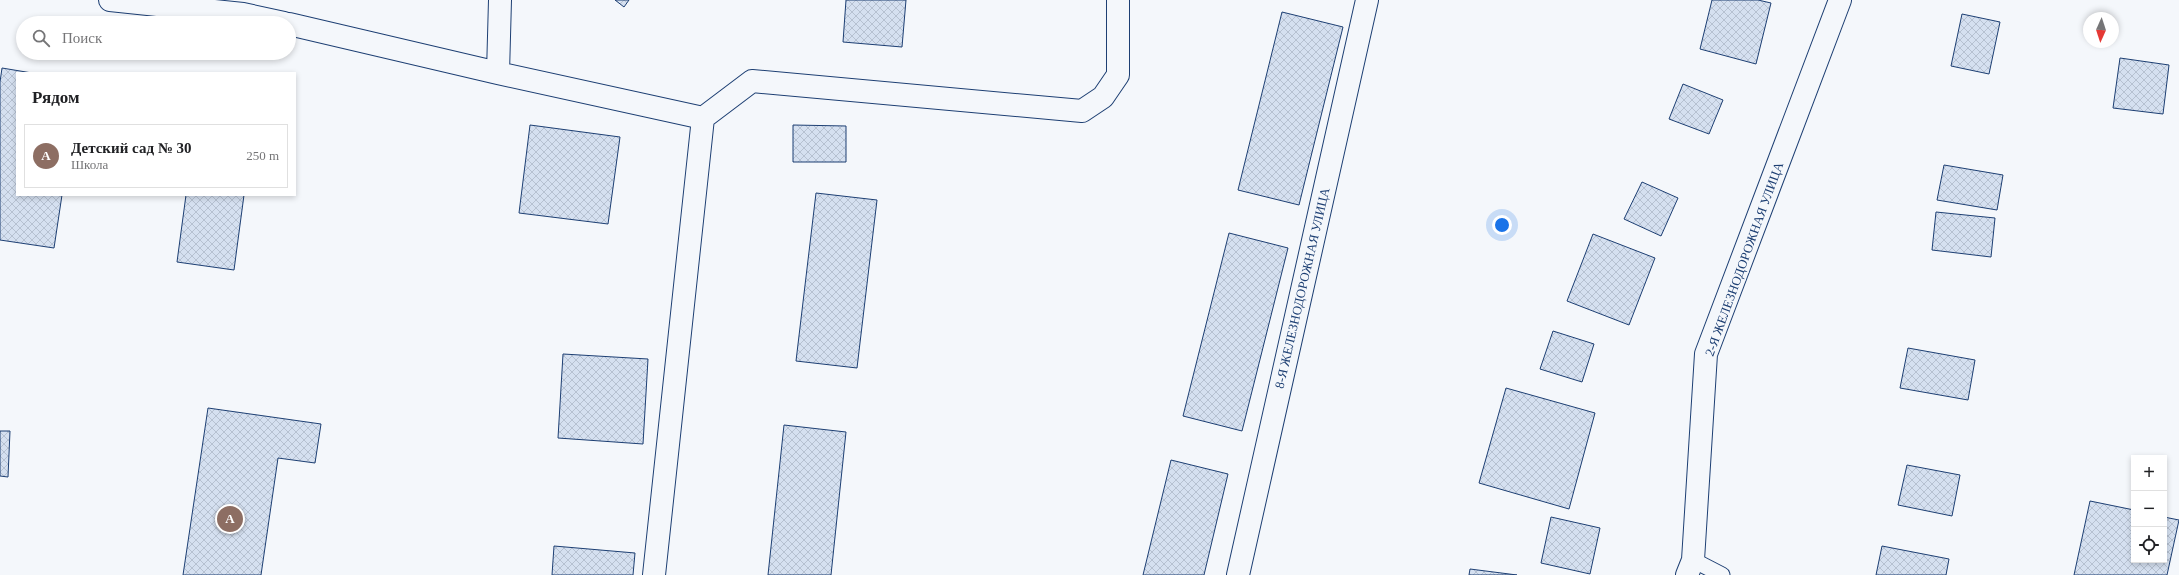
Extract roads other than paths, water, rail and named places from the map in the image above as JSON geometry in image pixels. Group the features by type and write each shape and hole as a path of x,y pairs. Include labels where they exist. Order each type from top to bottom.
{"street":[{"path":"110,0 252,16"},
{"path":"498,73 500,0"},
{"path":"654,575 703,118 752,81 1082,111 1103,98 1118,75 1118,0"},
{"name":"8-Я ЖЕЛЕЗНОДОРОЖНАЯ УЛИЦА","path":"1238,575 1367,0"},
{"name":"2-Я ЖЕЛЕЗНОДОРОЖНАЯ УЛИЦА","path":"1690,567 1706,354 1840,0"},
{"path":"296,26 498,73 703,118"}],"lane":[{"path":"1690,567 1722,575"}],"place":[{"name":"Детский сад № 30","path":"230,519"}]}
